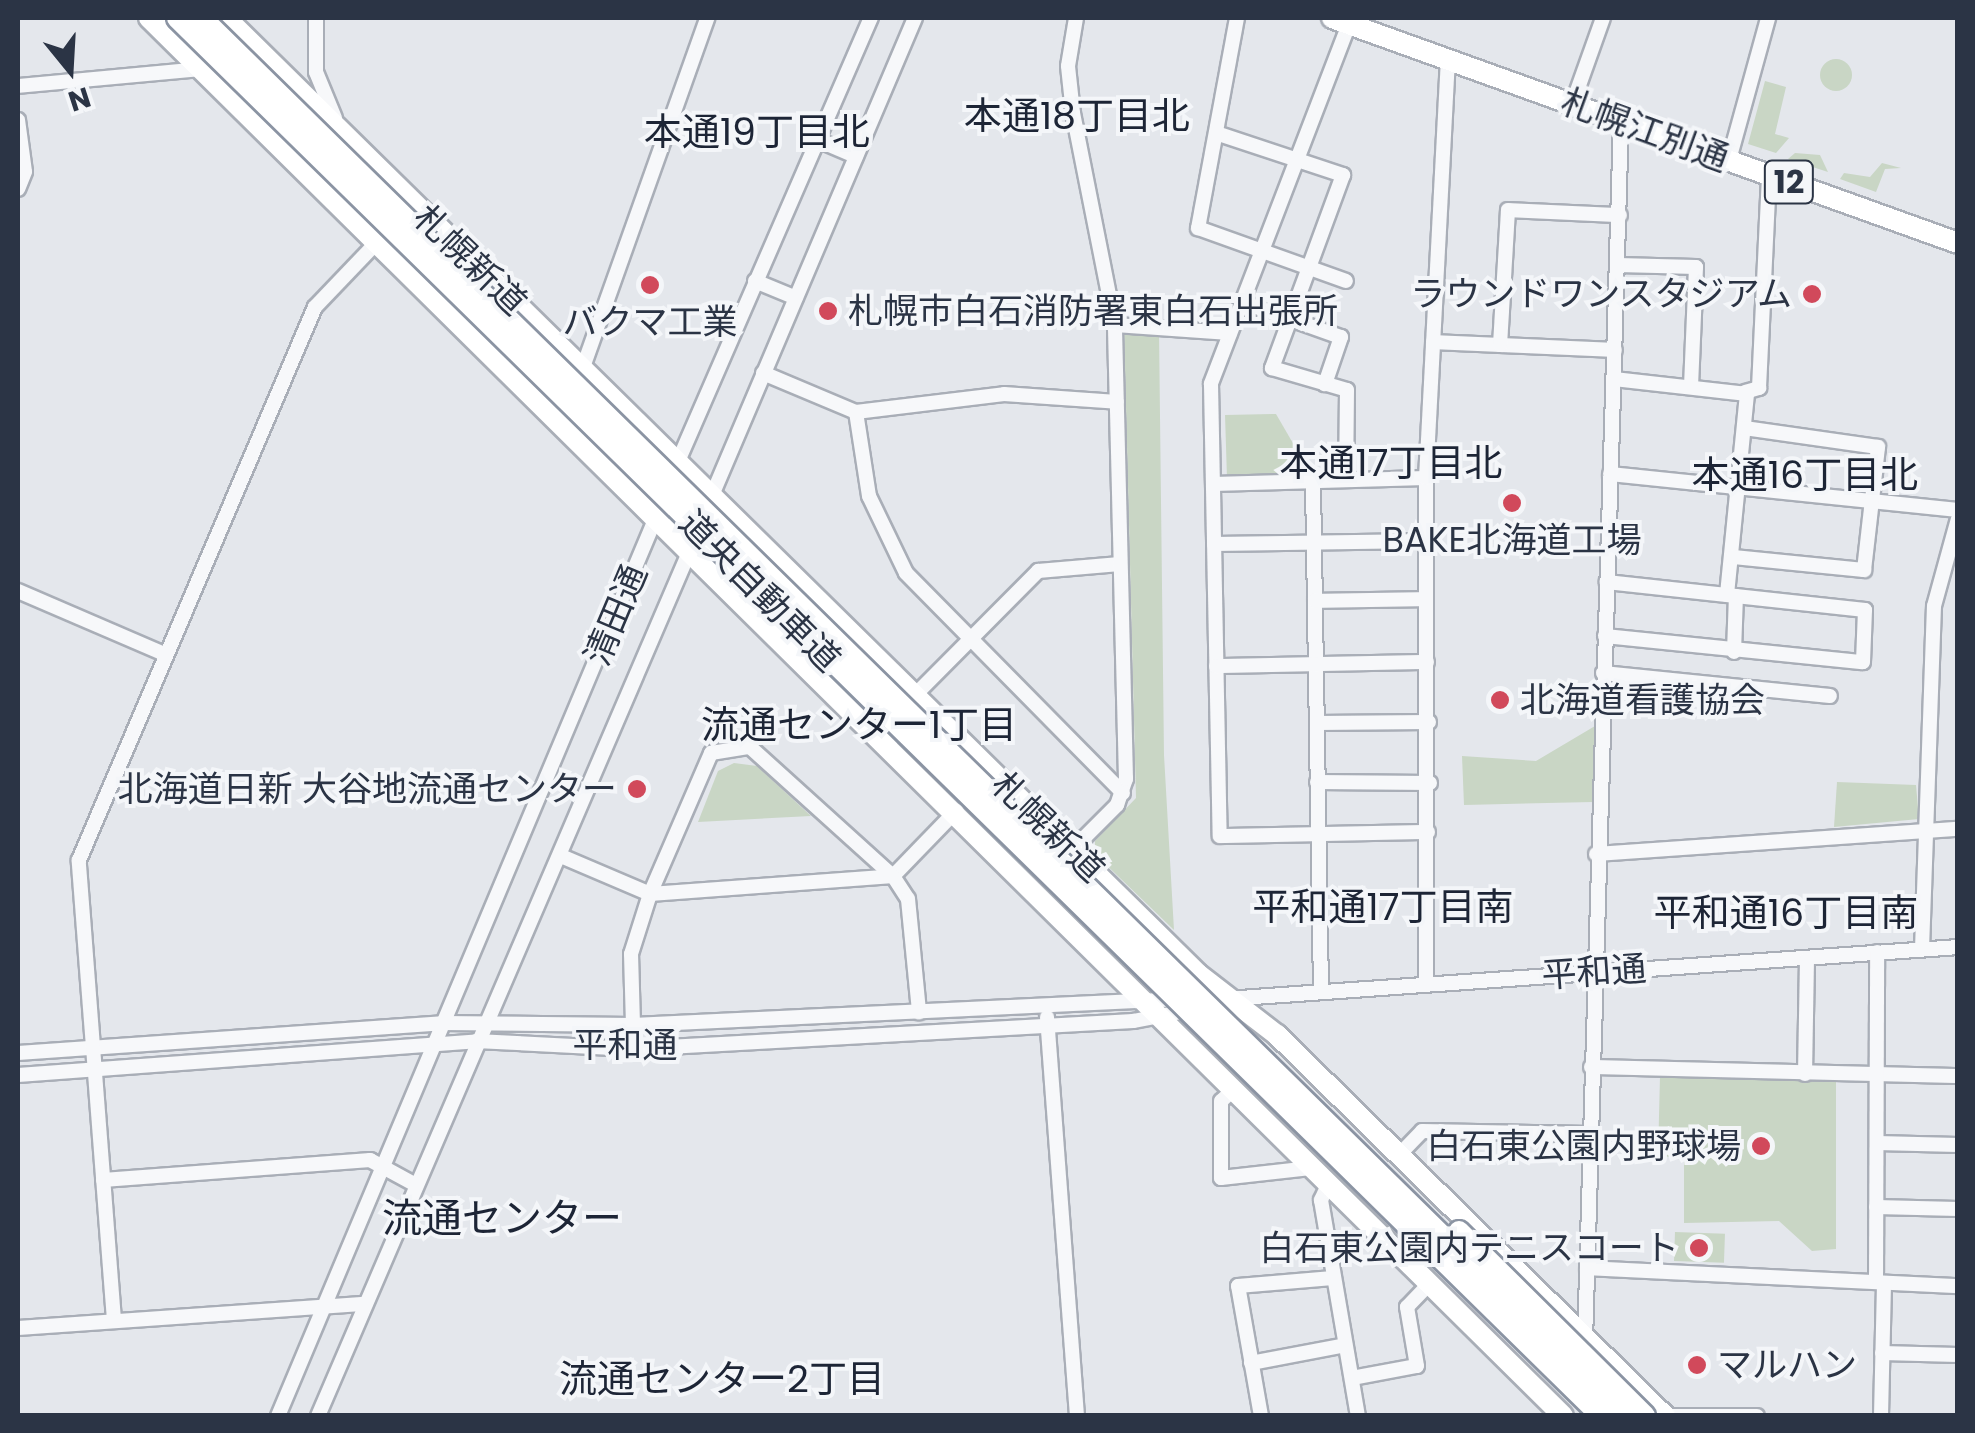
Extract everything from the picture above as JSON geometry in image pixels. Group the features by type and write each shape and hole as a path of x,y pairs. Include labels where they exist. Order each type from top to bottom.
{"highway":[{"name":"札幌新道","path":"146,18 202,68 956,811 1562,1416"},
{"name":"道央自動車道","path":"177,18 1601,1416"},
{"name":"道央自動車道","path":"202,18 1626,1416"},
{"name":"札幌新道","path":"226,18 1072,850 1231,1000 1276,1035 1665,1416"},
{"name":"札幌江別通","path":"1340,21 1958,243"},
{"path":"1276,1035 1302,1078 1645,1416"},
{"path":"1288,1146 1321,1160 1583,1416"}],"street":[{"path":"316,18 318,81 343,134"},
{"path":"582,370 706,18"},
{"name":"清田通","path":"278,1416 754,281 820,141 871,18"},
{"name":"清田通","path":"318,1416 476,1041 562,856 915,18"},
{"path":"1072,850 1124,792 1115,325 1073,112 1068,66 1076,18"},
{"path":"1237,18 1198,228 1346,281"},
{"path":"1572,105 1603,18"},
{"path":"1729,160 1768,18"},
{"path":"1340,21 1211,384 1220,836 1428,832"},
{"path":"1426,985 1430,783 1426,478 1448,59"},
{"path":"18,86 202,68"},
{"path":"18,120 25,172 18,189"},
{"path":"1583,1416 1596,854 1621,122"},
{"path":"1216,133 1343,175 1272,368 1347,390 1346,480"},
{"path":"820,141 856,156"},
{"path":"1614,379 1745,392 1759,388 1769,175"},
{"path":"114,1320 79,860 315,306 414,205"},
{"path":"1500,345 1508,210 1620,215"},
{"path":"1618,265 1696,268 1691,386"},
{"path":"754,281 796,298"},
{"path":"1242,302 1340,336 1326,384"},
{"path":"1115,325 1230,333"},
{"path":"1433,342 1615,350"},
{"path":"763,373 856,412 1004,394 1117,402"},
{"path":"1734,652 1733,557 1745,392"},
{"path":"856,412 870,496 885,537 918,590 1124,792"},
{"path":"1733,557 1864,570 1878,447 1744,428"},
{"path":"1610,474 1958,510"},
{"path":"1213,484 1426,478"},
{"path":"1314,482 1321,991"},
{"path":"1922,949 1934,606 1952,553 1958,519"},
{"path":"1214,544 1426,541"},
{"path":"916,696 1038,571 1120,564"},
{"path":"1605,636 1863,662 1865,610 1606,582"},
{"path":"18,591 164,654"},
{"path":"1315,600 1426,599"},
{"path":"1216,666 1427,662"},
{"path":"1603,673 1830,696"},
{"path":"1317,723 1429,722"},
{"path":"634,1025 632,954 650,894 711,753 750,747 894,876 908,900 919,1012"},
{"path":"1317,782 1430,783"},
{"path":"562,856 650,894 894,876 956,811"},
{"path":"1596,854 1958,828"},
{"name":"平和通","path":"18,1053 487,1021 634,1025 1146,999 1231,1000 1958,947"},
{"path":"1876,952 1881,1416"},
{"path":"1805,1074 1806,959"},
{"name":"平和通","path":"18,1075 432,1048 476,1041 632,1049 1164,1018 1231,1000"},
{"path":"1046,1006 1077,1416"},
{"path":"1591,1067 1958,1076"},
{"path":"1232,1090 1221,1102 1222,1178 1310,1168"},
{"path":"1399,1154 1422,1131 1590,1134"},
{"path":"1877,1143 1958,1145"},
{"path":"103,1180 370,1160 416,1185"},
{"path":"1328,1185 1321,1200 1352,1378 1353,1415"},
{"path":"1876,1207 1958,1209"},
{"path":"1587,1268 1958,1286"},
{"path":"1261,1416 1238,1286 1333,1278"},
{"path":"1352,1378 1417,1366 1407,1307 1428,1285"},
{"path":"18,1328 364,1304"},
{"path":"1251,1363 1345,1345"},
{"path":"1882,1352 1958,1355"},
{"path":"1673,1416 1757,1416"}],"green space":[{"path":"1836,59 1847,64 1852,75 1847,86 1836,91 1825,86 1820,75 1825,64"},
{"path":"1765,81 1786,87 1775,134 1789,138 1776,153 1748,144"},
{"path":"1795,153 1820,155 1828,172 1788,159"},
{"path":"1882,163 1901,168 1885,169 1876,192 1840,179 1844,173 1870,177"},
{"path":"1124,329 1159,331 1164,755 1174,930 1095,854 1095,841 1136,798"},
{"path":"1276,414 1312,476 1227,478 1225,415"},
{"path":"1595,726 1593,802 1464,805 1462,756 1536,761"},
{"path":"734,763 757,766 811,816 698,822 718,771"},
{"path":"1837,782 1916,785 1919,819 1834,827"},
{"path":"1660,1076 1836,1080 1836,1249 1812,1251 1779,1221 1684,1223 1684,1158 1658,1156"},
{"name":"白石東公園内テニスコート","path":"1675,1232 1725,1234 1724,1263 1674,1261"}],"place":[{"name":"バクマ工業","path":"650,285"},
{"name":"ラウンドワンスタジアム","path":"1812,294"},
{"name":"札幌市白石消防署東白石出張所","path":"828,311"},
{"name":"BAKE北海道工場","path":"1512,503"},
{"name":"北海道看護協会","path":"1500,700"},
{"name":"北海道日新 大谷地流通センター","path":"637,789"},
{"name":"白石東公園内野球場","path":"1761,1146"},
{"name":"白石東公園内テニスコート","path":"1699,1248"},
{"name":"マルハン","path":"1697,1365"}],"district":[{"name":"本通18丁目北","path":"1077,116"},
{"name":"本通19丁目北","path":"757,132"},
{"name":"本通17丁目北","path":"1391,463"},
{"name":"本通16丁目北","path":"1805,475"},
{"name":"流通センター1丁目","path":"859,725"},
{"name":"平和通17丁目南","path":"1383,907"},
{"name":"平和通16丁目南","path":"1786,913"},
{"name":"流通センター","path":"502,1218"},
{"name":"流通センター2丁目","path":"722,1379"}]}
